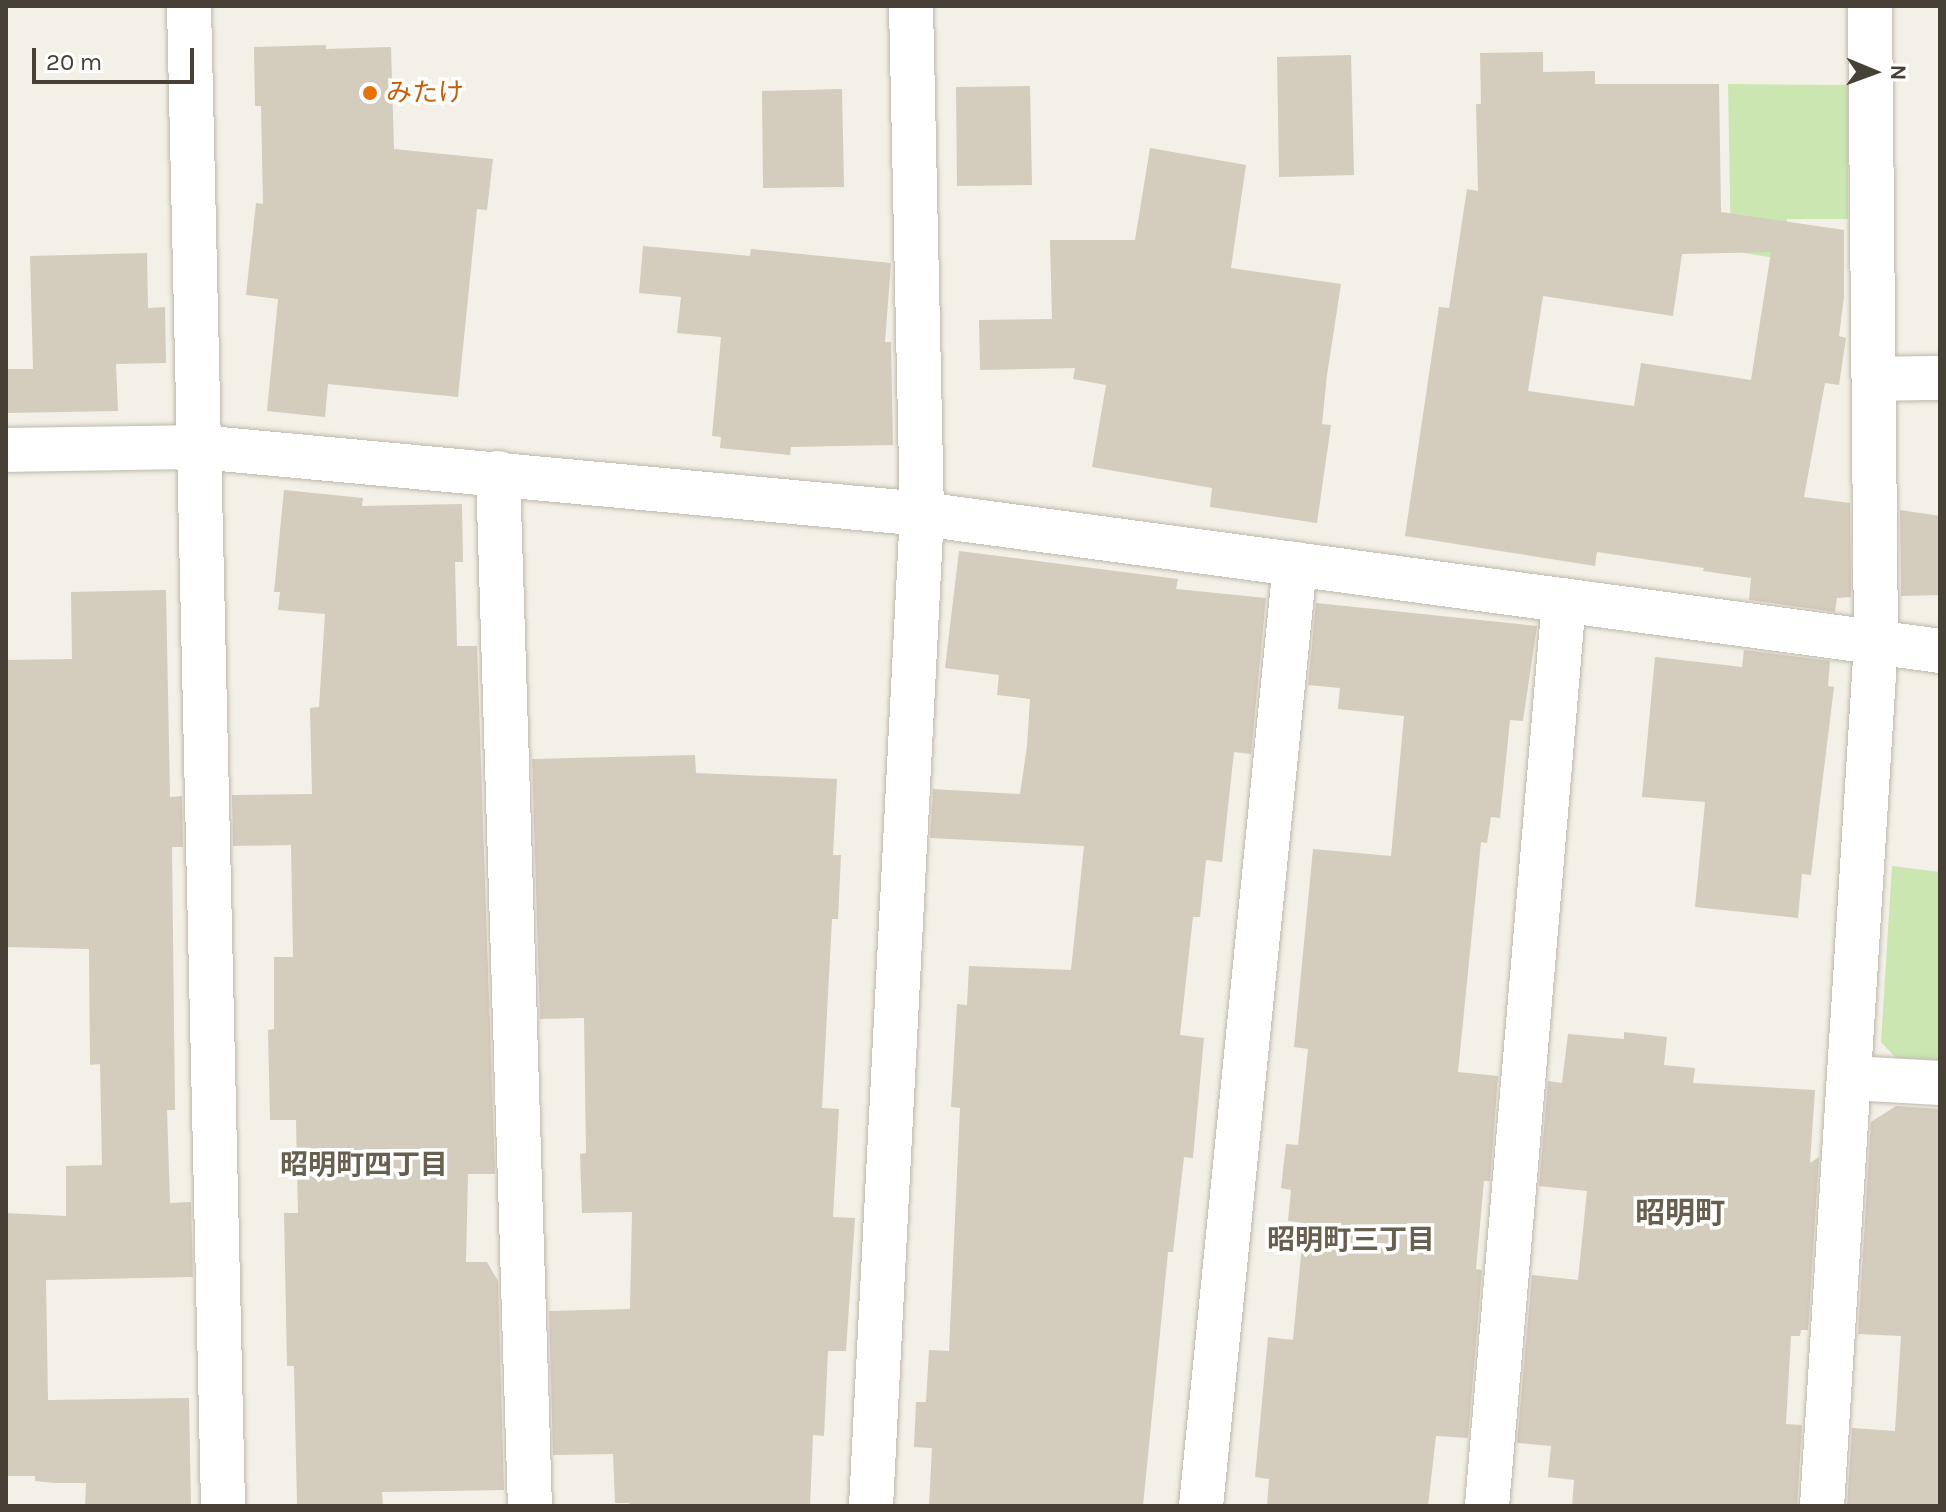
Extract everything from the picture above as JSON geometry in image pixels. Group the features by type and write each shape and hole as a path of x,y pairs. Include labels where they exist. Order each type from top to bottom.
{"street":[{"path":"189,6 223,1506"},
{"path":"871,1506 922,514 911,6"},
{"path":"1822,1506 1876,642 1870,6"},
{"path":"1874,379 1940,378"},
{"path":"6,450 199,447 922,514 1940,651"},
{"path":"498,473 530,1506"},
{"path":"1201,1506 1295,564"},
{"path":"1487,1506 1564,600"},
{"path":"1850,1078 1940,1083"}],"green space":[{"path":"1728,84 1848,85 1848,219 1787,219 1782,259 1731,251"},
{"path":"1892,866 1940,872 1940,1060 1896,1058 1881,1042"}],"building":[{"path":"326,45 326,49 391,47 394,149 493,159 487,210 477,209 458,397 328,384 325,417 267,411 278,299 246,295 256,203 263,204 261,106 255,106 254,47"},
{"path":"1543,52 1543,72 1595,71 1595,84 1719,84 1721,212 1844,230 1844,297 1839,336 1846,338 1839,385 1825,383 1804,497 1850,503 1851,597 1837,598 1835,612 1749,600 1751,578 1703,571 1704,568 1597,552 1595,566 1405,536 1439,307 1449,308 1467,189 1478,191 1476,104 1481,104 1480,53","holes":["1771,252 1751,380 1641,363 1634,406 1528,391 1543,296 1673,316 1682,254"]},
{"path":"1351,55 1354,175 1279,177 1277,57"},
{"path":"1030,86 1032,185 957,186 956,87"},
{"path":"842,89 844,187 763,188 762,91"},
{"path":"1150,148 1246,165 1231,268 1341,284 1322,424 1331,425 1317,523 1210,507 1212,488 1092,467 1106,385 1073,379 1075,368 980,370 979,320 1052,319 1050,240 1135,240"},
{"path":"643,246 750,256 751,249 891,263 885,342 891,342 893,445 791,447 790,455 720,448 721,437 712,436 721,337 677,333 681,297 639,293"},
{"path":"147,253 148,308 165,307 166,363 116,364 118,411 6,413 6,369 33,369 30,256"},
{"path":"284,490 363,498 362,506 462,504 463,562 455,562 457,646 477,646 495,1174 468,1174 466,1262 487,1262 498,1281 504,1490 382,1492 383,1506 297,1506 294,1366 287,1366 284,1213 298,1213 296,1120 270,1120 268,1030 274,1029 274,957 293,957 291,845 233,846 232,795 312,794 310,708 319,707 325,614 278,610 280,592 274,592"},
{"path":"1900,510 1940,516 1940,595 1901,596"},
{"path":"959,551 1178,579 1176,589 1266,598 1251,754 1234,752 1222,862 1206,860 1200,917 1193,917 1180,1035 1204,1038 1193,1158 1184,1157 1173,1252 1168,1252 1143,1506 929,1506 932,1448 914,1447 916,1402 926,1402 929,1350 949,1351 960,1108 951,1107 957,1004 967,1005 969,966 1071,970 1084,846 930,838 933,789 1020,794 1027,746 1030,699 997,695 999,675 945,668"},
{"path":"166,590 170,797 182,796 183,847 172,847 175,1110 167,1110 170,1203 191,1202 193,1277 46,1280 48,1400 189,1398 191,1506 85,1506 86,1483 54,1483 35,1481 35,1476 6,1476 6,1213 66,1216 66,1166 102,1165 100,1064 90,1065 89,949 6,947 6,660 72,659 71,592"},
{"path":"1316,603 1537,626 1523,721 1510,720 1500,818 1491,817 1487,843 1481,842 1458,1072 1498,1076 1490,1181 1484,1181 1476,1269 1482,1270 1468,1438 1436,1436 1428,1506 1267,1506 1269,1479 1255,1477 1268,1337 1293,1340 1304,1223 1288,1221 1291,1190 1281,1188 1286,1144 1298,1145 1308,1049 1294,1047 1313,849 1391,856 1404,716 1338,709 1340,688 1308,685"},
{"path":"1744,650 1830,661 1828,686 1834,687 1811,875 1802,874 1798,918 1695,907 1705,802 1642,797 1655,657 1742,667"},
{"path":"695,755 696,773 837,779 833,855 841,855 838,919 832,919 822,1108 839,1109 833,1217 855,1218 846,1351 828,1351 824,1436 813,1435 810,1506 629,1506 629,1503 615,1503 613,1454 553,1455 549,1311 630,1309 632,1212 582,1213 580,1154 586,1153 584,1018 540,1019 532,759"},
{"path":"1624,1032 1667,1037 1664,1065 1695,1068 1693,1083 1815,1090 1810,1163 1819,1157 1808,1330 1801,1330 1800,1336 1791,1336 1786,1424 1802,1425 1797,1506 1572,1506 1574,1480 1548,1477 1551,1446 1517,1443 1532,1275 1578,1280 1587,1191 1539,1186 1548,1081 1562,1083 1568,1034 1624,1039"},
{"path":"1896,1106 1940,1109 1940,1506 1847,1506 1852,1428 1895,1431 1901,1336 1858,1334 1871,1122"}],"place":[{"name":"みたけ","path":"370,93"}],"district":[{"name":"昭明町四丁目","path":"364,1165"},
{"name":"昭明町","path":"1680,1213"},
{"name":"昭明町三丁目","path":"1351,1240"}]}
